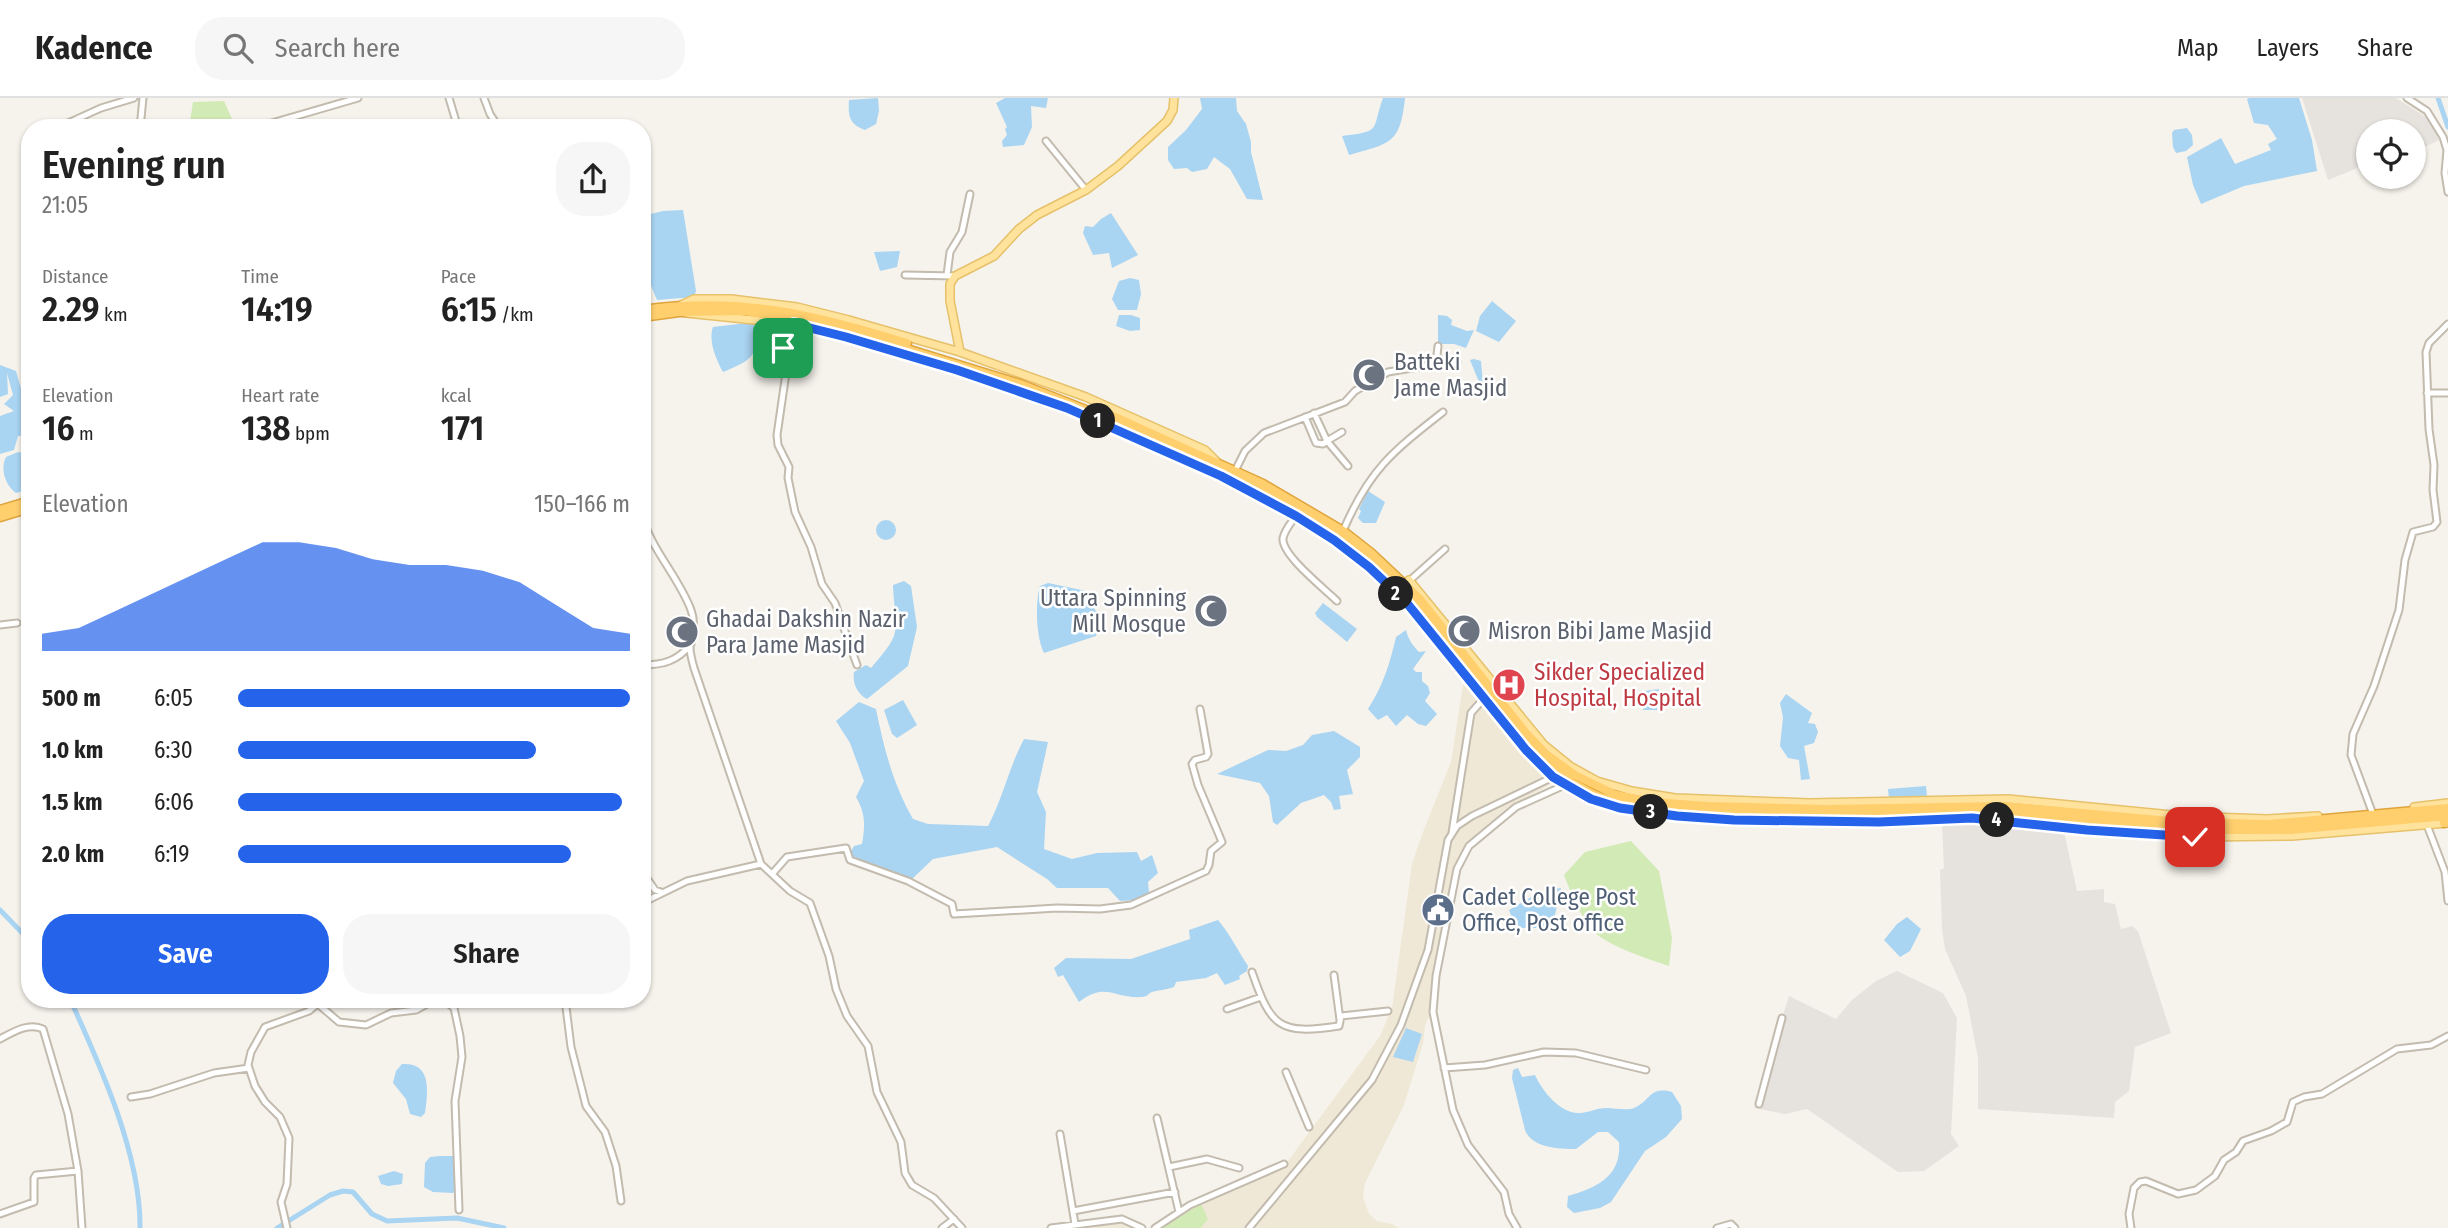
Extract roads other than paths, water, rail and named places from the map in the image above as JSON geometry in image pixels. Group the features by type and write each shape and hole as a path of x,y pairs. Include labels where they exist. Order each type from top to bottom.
{"highway":[{"path":"651,315 680,308"},
{"path":"651,310 746,311 842,329 1020,384 1091,412 1260,489 1297,514 1341,537 1383,572 1417,607 1485,697 1530,747 1555,770 1583,789 1618,803 1678,812 1865,819 2001,813 2195,833 2292,833 2447,821"},
{"path":"1211,466 1235,471 1263,484 1343,531 1407,582 1526,733 1546,754 1586,782 1616,795 1653,802 1709,806 1838,809 2004,806 2181,819 2267,822 2448,806"},
{"path":"0,510 21,504"},
{"path":"0,517 21,511"}],"main road":[{"path":"960,352 950,301 951,275 994,256 1019,229 1037,215 1086,190 1118,166 1167,121 1175,104 1174,98"},
{"path":"680,308 694,299 731,299 797,307 960,352 1086,397 1205,450 1211,466"},
{"path":"680,308 696,316 794,324 957,370 1067,408 1211,466"},
{"path":"1485,697 1526,750 1553,777 1591,799 1620,808 1677,816 1865,819"},
{"path":"2292,833 2427,825 2447,821"}],"street":[{"path":"77,119 134,98"},
{"path":"141,119 143,98"},
{"path":"286,119 358,98"},
{"path":"449,98 455,119"},
{"path":"486,98 494,119"},
{"path":"2407,98 2427,111 2443,136 2447,150 2445,173 2448,192"},
{"path":"1046,141 1086,190"},
{"path":"905,275 951,275 950,252 962,232 970,194"},
{"path":"794,324 783,348 786,373 778,445 789,467 788,478 795,512 811,547 822,584 835,603 857,665"},
{"path":"2374,814 2351,755 2353,734 2374,686 2399,610 2405,560 2413,532 2433,527 2437,522 2426,352 2428,343 2448,324"},
{"path":"1436,364 1438,346"},
{"path":"1235,471 1245,451 1264,433 1345,402 1355,391 1388,372 1457,362"},
{"path":"2427,393 2448,393"},
{"path":"1343,531 1366,483 1379,467 1443,412"},
{"path":"1314,413 1327,441 1349,466"},
{"path":"1305,417 1316,443 1323,444 1342,432"},
{"path":"1297,514 1287,528 1283,540 1286,552 1337,601"},
{"path":"651,536 676,578 692,614 694,632 691,655 706,709 725,753 761,864 774,873 790,891 810,903 843,1007 868,1046 877,1092 901,1142 908,1177 918,1189 934,1198 962,1228"},
{"path":"1407,582 1445,549"},
{"path":"0,625 17,623"},
{"path":"651,664 673,661 691,644"},
{"path":"1452,834 1471,712 1485,697"},
{"path":"774,873 787,857 847,848 850,860 925,889 951,904 954,914 1057,908 1100,909 1130,905 1206,871 1210,851 1222,842 1192,764 1195,760 1207,756 1200,709"},
{"path":"1249,1228 1372,1080 1401,1025 1429,950 1448,841 1457,826 1553,777"},
{"path":"1517,1228 1509,1214 1504,1192 1468,1145 1453,1110 1433,1012 1436,976 1460,860 1473,841 1505,814 1565,785"},
{"path":"2427,825 2445,872 2448,901"},
{"path":"651,898 687,881 761,864"},
{"path":"651,884 655,890 661,892"},
{"path":"1252,972 1270,1014 1284,1027 1316,1030 1339,1026 1334,975"},
{"path":"1227,1009 1261,997"},
{"path":"287,1228 281,1202 287,1184 289,1139 280,1117 265,1102 255,1086 249,1068 251,1052 265,1027 309,1012 313,1008"},
{"path":"325,1008 338,1022 366,1025 391,1013 420,1008"},
{"path":"454,1008 463,1057 455,1101 459,1210"},
{"path":"566,1008 571,1047 586,1106 605,1132 616,1166 621,1202"},
{"path":"1340,1020 1341,1016 1349,1014 1388,1011"},
{"path":"1759,1104 1782,1018"},
{"path":"0,1039 27,1027 43,1029 68,1114 78,1171 82,1228"},
{"path":"2131,1228 2129,1214 2134,1188 2140,1182 2178,1194 2196,1189 2215,1176 2224,1160 2236,1152 2243,1141 2287,1122 2293,1102 2322,1094 2397,1049 2431,1045 2448,1036"},
{"path":"1444,1068 1485,1065 1544,1052 1576,1053 1646,1070"},
{"path":"131,1097 150,1094 214,1073 249,1068"},
{"path":"1286,1072 1309,1127"},
{"path":"1157,1118 1179,1212"},
{"path":"1060,1133 1075,1224"},
{"path":"1169,1167 1207,1159 1239,1168"},
{"path":"1155,1228 1179,1212 1228,1187 1284,1164"},
{"path":"0,1214 34,1202 36,1175 78,1171"},
{"path":"1073,1211 1175,1192"},
{"path":"942,1228 954,1219"},
{"path":"1051,1228 1122,1219 1142,1228"},
{"path":"1717,1228 1731,1223 1735,1228"}],"water":[{"path":"878,98 876,124 865,130 856,125 849,115 849,100"},
{"path":"1005,98 1048,98 1046,108 1031,106 1032,127 1024,145 1003,147 1002,141 1007,135 1007,127 996,103"},
{"path":"1200,98 1236,98 1237,111 1246,124 1251,142 1263,200 1247,199 1230,169 1214,157 1207,169 1192,172 1187,168 1174,169 1168,160 1168,147 1202,109"},
{"path":"1383,98 1405,98 1396,134 1383,144 1349,155 1342,136 1370,130 1376,123"},
{"path":"2299,98 2312,140 2317,171 2244,186 2201,204 2193,185 2187,157 2221,138 2235,164 2271,150 2268,144 2277,139 2268,125 2254,123 2247,99"},
{"path":"2187,128 2192,135 2193,145 2186,151 2176,153 2172,133 2174,130"},
{"path":"683,210 696,291 694,297 657,300 651,285 651,214"},
{"path":"1111,213 1138,255 1112,268 1109,253 1093,255 1083,233 1085,226 1093,227"},
{"path":"900,251 897,267 880,271 874,252"},
{"path":"1130,278 1139,280 1141,294 1137,310 1118,310 1112,299 1119,281"},
{"path":"1492,301 1516,321 1499,342 1476,331 1480,316"},
{"path":"1119,315 1140,318 1140,330 1130,331 1116,326"},
{"path":"1438,315 1447,316 1452,320 1451,325 1467,331 1474,330 1466,348 1454,344 1438,344"},
{"path":"747,323 754,325 754,351 747,360 723,372 712,344 713,327"},
{"path":"1470,360 1481,361 1481,387"},
{"path":"0,365 16,371 21,389 21,436 18,436 14,450 0,454 0,416 14,411 4,404 13,395 7,373 8,394 0,397"},
{"path":"21,453 21,492 16,493 6,481 3,467 6,457"},
{"path":"1368,491 1385,502 1376,523 1363,523 1358,518 1361,511 1359,509"},
{"path":"886,520 893,523 896,530 893,537 886,540 879,537 876,530 879,523"},
{"path":"904,581 911,586 917,627 908,666 867,699 856,687 854,672 866,665 871,668 892,640 896,625 893,585"},
{"path":"1048,583 1091,592 1086,600 1101,616 1096,636 1044,653 1038,629 1037,601 1040,586"},
{"path":"1323,603 1357,629 1347,642 1317,617 1315,613"},
{"path":"1406,630 1417,650 1426,651 1413,669 1422,672 1422,681 1428,686 1430,693 1425,701 1437,714 1426,726 1418,724 1407,715 1396,726 1387,715 1378,720 1368,709 1385,674 1396,637"},
{"path":"1659,689 1657,710 1643,710 1645,691"},
{"path":"1786,694 1812,713 1808,723 1815,724 1818,732 1814,743 1804,746 1810,779 1801,780 1799,760 1788,758 1780,746 1783,717 1780,703"},
{"path":"903,700 917,725 897,738 892,734 884,710"},
{"path":"859,702 876,709 886,752 900,793 913,819 928,824 988,826 1024,739 1048,742 1037,792 1046,812 1044,849 1072,859 1097,853 1137,852 1141,861 1152,855 1158,873 1148,882 1149,893 1137,900 1120,901 1108,888 1057,888 997,847 933,859 911,880 849,855 854,846 862,844 864,820 856,797 864,781 850,743 836,721"},
{"path":"1334,731 1360,747 1360,757 1347,770 1353,794 1339,796 1341,809 1334,810 1324,795 1301,803 1277,825 1273,822 1269,796 1260,783 1217,774 1268,750 1286,751 1303,745 1312,735"},
{"path":"1926,786 1927,796 1889,799 1888,789"},
{"path":"1561,888 1552,928 1516,928 1509,910 1540,893"},
{"path":"1907,917 1921,929 1910,951 1900,957 1884,940 1897,924"},
{"path":"1218,920 1248,966 1247,971 1239,976 1240,979 1225,985 1217,973 1206,978 1176,982 1174,987 1152,992 1144,997 1103,992 1079,1002 1063,975 1058,977 1054,968 1066,958 1131,959 1190,939 1189,930"},
{"path":"1406,1028 1422,1034 1413,1062 1393,1057"},
{"path":"402,1064 419,1068 426,1080 425,1113 421,1117 410,1114 406,1099 393,1083 396,1071"},
{"path":"1518,1068 1522,1077 1535,1075 1542,1088 1559,1106 1572,1112 1582,1113 1606,1108 1631,1109 1654,1093 1664,1091 1672,1092 1681,1106 1682,1119 1666,1137 1645,1151 1611,1202 1600,1208 1574,1213 1567,1207 1568,1196 1597,1185 1612,1172 1619,1154 1619,1142 1608,1132 1598,1132 1576,1149 1562,1149 1534,1141 1525,1130 1512,1078 1513,1070"},
{"path":"430,1157 455,1158 456,1187 453,1193 433,1192 424,1187 425,1163"},
{"path":"394,1171 403,1174 402,1184 381,1184 378,1176"}],"waterway":[{"path":"2438,98 2448,127"},
{"path":"0,910 21,932"},
{"path":"74,1008 106,1081 126,1141 139,1200 140,1228"},
{"path":"277,1228 330,1195 343,1191 353,1192 372,1214 387,1221 457,1218 504,1228"}],"place":[{"name":"Batteki Jame Masjid","path":"1369,375"},
{"name":"Uttara Spinning Mill Mosque","path":"1211,611"},
{"name":"Misron Bibi Jame Masjid","path":"1464,631"},
{"name":"Ghadai Dakshin Nazir Para Jame Masjid","path":"682,632"},
{"name":"Sikder Specialized Hospital, Hospital","path":"1509,685"},
{"name":"Cadet College Post Office, Post office","path":"1438,910"}]}
